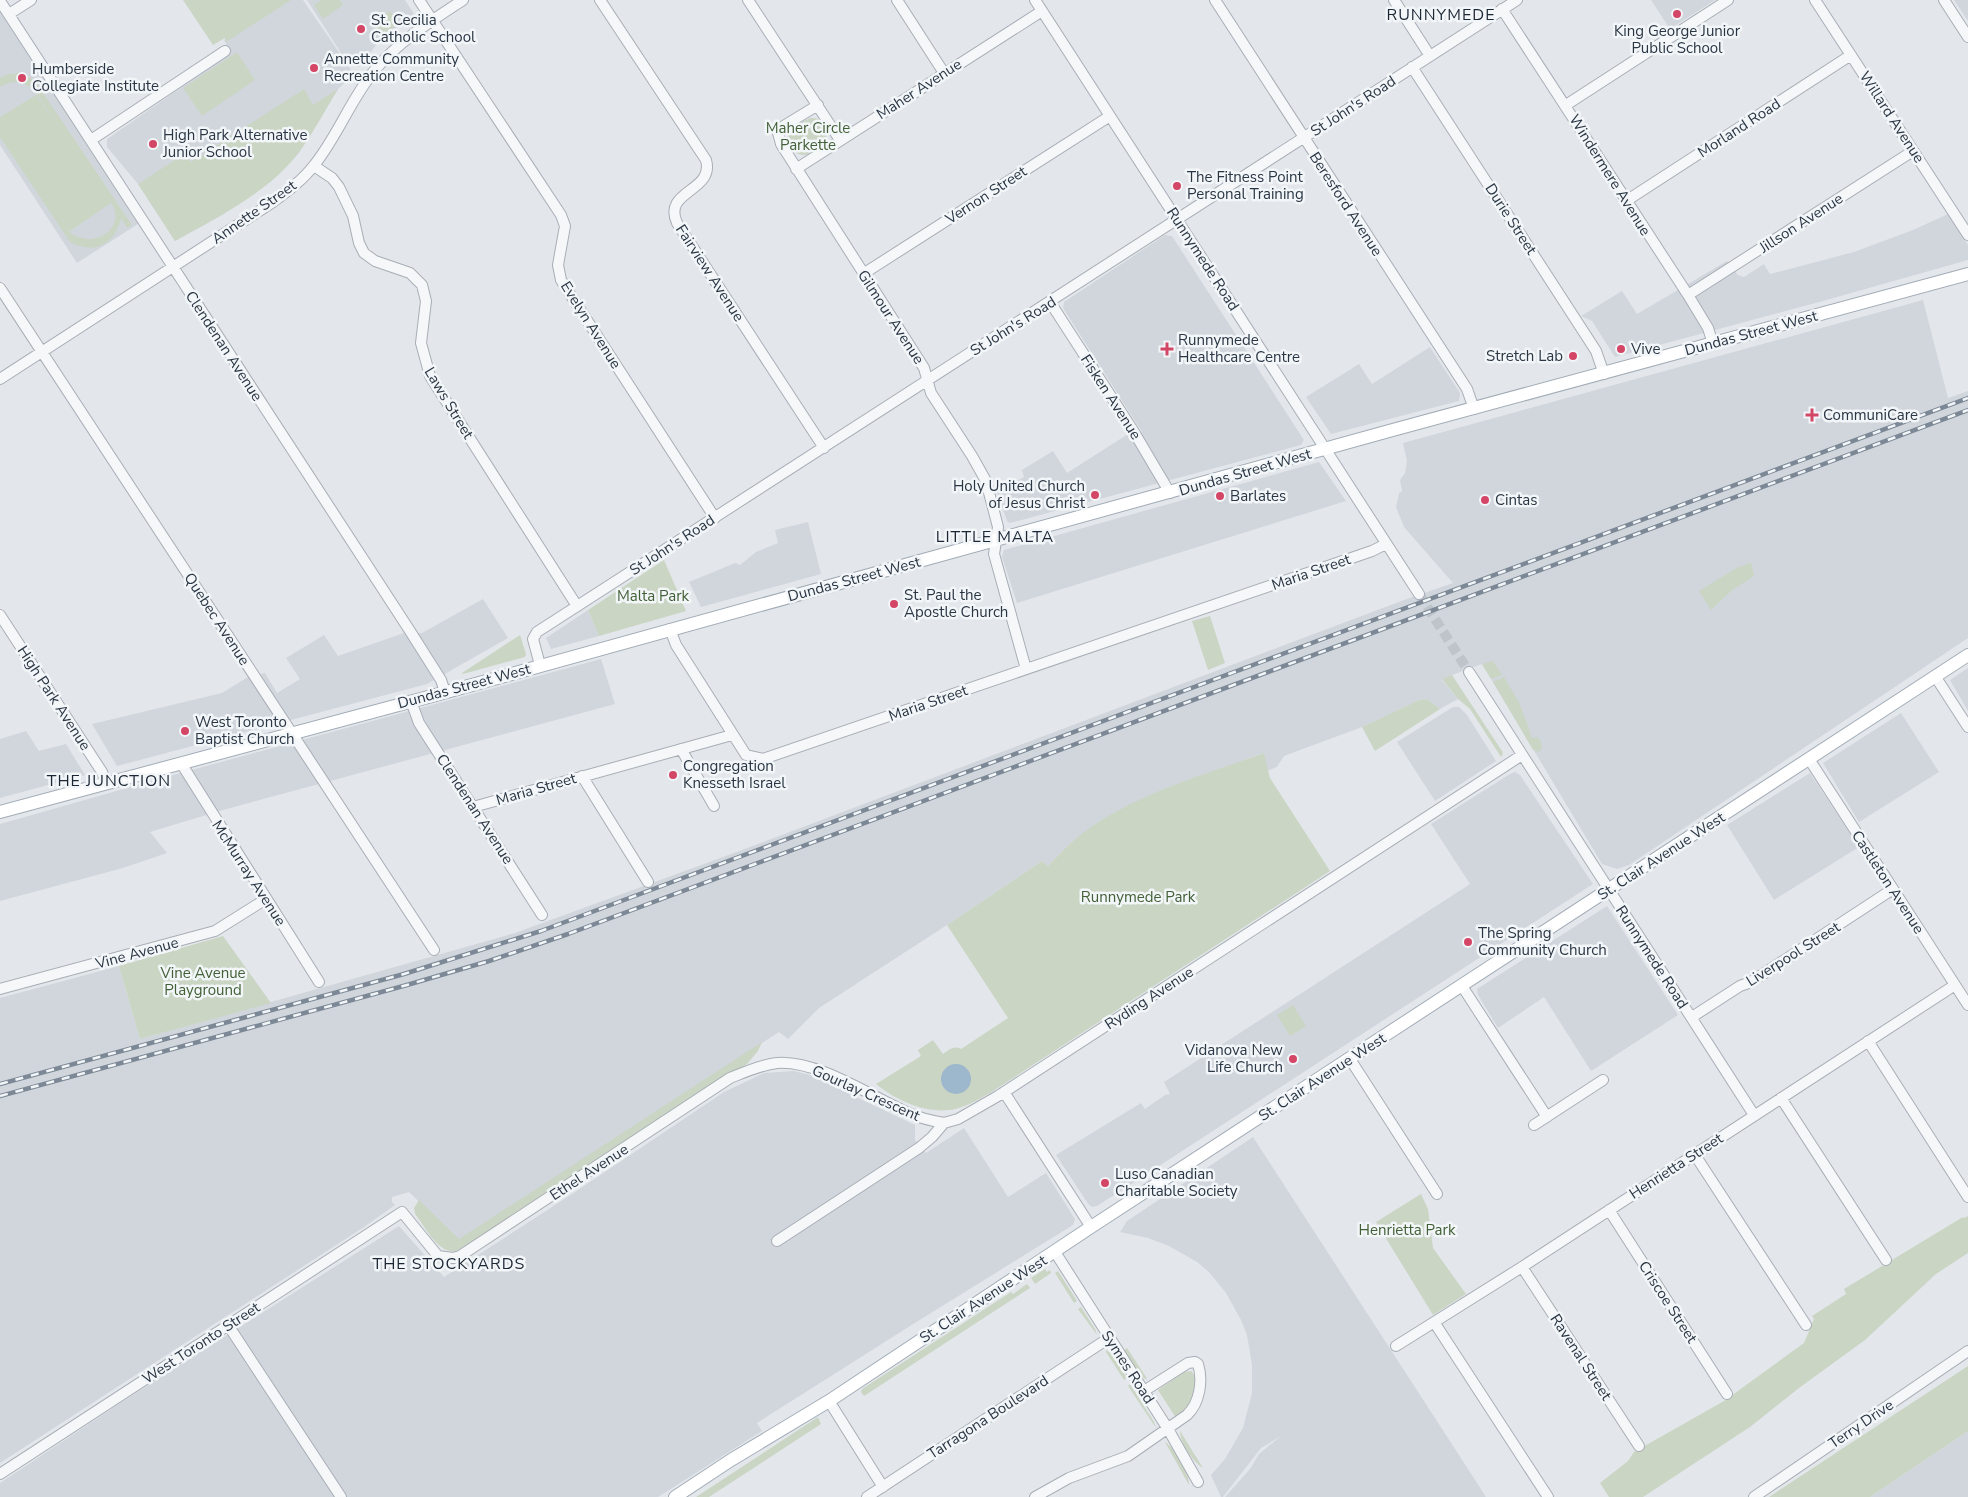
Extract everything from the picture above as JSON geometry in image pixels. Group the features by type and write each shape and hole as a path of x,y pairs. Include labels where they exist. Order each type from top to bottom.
{"main road":[{"name":"Dundas Street West","path":"0,812 292,734 1968,274"},
{"name":"St. Clair Avenue West","path":"674,1497 829,1401 1091,1227 1968,655"}],"street":[{"path":"9,14 31,0"},
{"name":"Evelyn Avenue","path":"419,0 561,215 565,226 558,265 561,280 715,518"},
{"name":"Annette Street","path":"0,379 273,202 314,166 373,72 400,44 432,20 464,0"},
{"name":"Fairview Avenue","path":"600,0 706,160 707,171 703,180 681,197 676,205 674,214 677,223 824,448"},
{"path":"748,0 840,140"},
{"path":"896,0 944,73"},
{"name":"Runnymede Road","path":"1035,0 1419,594"},
{"name":"Beresford Avenue","path":"1215,0 1467,389 1474,409"},
{"path":"1394,0 1430,56"},
{"name":"St John's Road","path":"540,665 534,645 537,632 1517,0"},
{"path":"1566,105 1728,0"},
{"name":"Willard Avenue","path":"1815,0 1968,235"},
{"path":"1944,0 1968,37"},
{"name":"Clendenan Avenue","path":"0,1 410,630 441,680 445,692"},
{"name":"Windermere Avenue","path":"1502,9 1688,295 1708,328 1713,344"},
{"name":"Maher Avenue","path":"796,168 1042,11"},
{"path":"91,140 225,51"},
{"name":"Morland Road","path":"1626,200 1852,55"},
{"name":"Durie Street","path":"1412,67 1596,351 1604,374"},
{"name":"Gilmour Avenue","path":"818,105 779,131 781,144 862,274 924,368 930,393 972,456 986,481 998,527 994,554 1026,669"},
{"name":"Vernon Street","path":"862,274 1110,116"},
{"name":"Jillson Avenue","path":"1688,295 1913,151"},
{"name":"Laws Street","path":"314,166 332,178 339,187 353,216 358,239 364,253 371,259 410,273 422,285 426,301 421,343 430,376 578,606"},
{"name":"Quebec Avenue","path":"0,288 434,950"},
{"name":"Fisken Avenue","path":"1050,302 1170,493"},
{"name":"Maria Street","path":"473,807 732,735 746,755 763,759 1372,551 1386,544"},
{"name":"High Park Avenue","path":"0,615 102,772 106,783"},
{"path":"670,629 676,645 732,735"},
{"name":"Runnymede Road","path":"1469,672 1754,1115"},
{"path":"1935,676 1968,726"},
{"name":"Clendenan Avenue","path":"411,701 419,723 542,916"},
{"path":"681,749 714,806"},
{"name":"Ryding Avenue","path":"777,1240 919,1148 944,1123 958,1119 1004,1092 1522,755"},
{"name":"Castleton Avenue","path":"1809,759 1968,1005"},
{"name":"McMurray Avenue","path":"180,764 319,982"},
{"path":"582,776 648,882"},
{"name":"Liverpool Street","path":"1692,1017 1740,986 1751,982 1893,889"},
{"name":"Vine Avenue","path":"0,989 215,931 266,899"},
{"name":"Henrietta Street","path":"1396,1346 1522,1267 1955,985"},
{"path":"1462,986 1547,1117"},
{"path":"1868,1041 1968,1197"},
{"path":"1350,1059 1437,1194"},
{"name":"Gourlay Crescent","path":"730,1078 760,1066 777,1063 798,1064 817,1070 912,1114 944,1123"},
{"name":"Ethel Avenue","path":"402,1212 438,1256 453,1258 460,1256 730,1078"},
{"path":"1534,1125 1603,1080"},
{"path":"1004,1092 1091,1227"},
{"path":"1781,1098 1886,1260"},
{"path":"1695,1155 1806,1325"},
{"name":"Criscoe Street","path":"1609,1210 1727,1394"},
{"name":"West Toronto Street","path":"0,1474 402,1212"},
{"name":"Symes Road","path":"1055,1252 1168,1429 1198,1482"},
{"name":"Ravenal Street","path":"1522,1267 1639,1446"},
{"path":"1434,1322 1548,1497"},
{"path":"228,1325 340,1497"},
{"name":"Tarragona Boulevard","path":"867,1497 1109,1338"},
{"name":"Terry Drive","path":"1754,1497 1968,1351"},
{"path":"1035,1497 1069,1478 1128,1456 1187,1415 1194,1407 1200,1383 1198,1364 1195,1362 1188,1363 1144,1391"},
{"path":"829,1401 883,1487"}],"shaded area":[{"path":"288,0 303,0 354,74 338,89 299,153 270,182 222,215 175,241 138,184 107,147 107,139 231,53 224,40"},
{"name":"St. Cecilia Catholic School","path":"307,0 405,0 414,14 377,44 359,67 348,64"},
{"name":"King George Junior Public School","path":"1651,0 1715,0 1670,29"},
{"path":"1954,0 1968,0 1968,21"},
{"name":"Humberside Collegiate Institute","path":"0,10 138,224 77,263 0,145"},
{"path":"1948,214 1968,245 1968,260 1823,301 1615,357 1592,321 1581,316 1622,291 1637,314 1727,261 1738,275 1744,277 1764,264 1770,274 1854,252 1913,230"},
{"path":"1165,235 1172,236 1304,440 1301,445 1010,523 1007,521 997,492 1024,477 1022,470 1053,451 1067,473 1128,434 1132,440 1142,432 1063,308 1064,302"},
{"path":"1923,300 1948,398 1968,391 1968,638 1629,865 1617,869 1602,864 1482,664 1452,675 1442,680 1458,699 1440,709 1427,699 1419,700 1362,727 1284,756 1277,767 1267,771 1263,753 1146,798 1110,816 1073,841 1048,866 1042,861 819,1008 788,1039 779,1032 459,1240 409,1192 392,1197 392,1202 395,1205 364,1227 0,1463 0,998 119,966 140,1039 515,933 734,853 1453,583 1404,527 1396,507 1399,493 1402,491 1400,480 1405,473 1407,461 1403,443"},
{"path":"1430,347 1460,393 1459,401 1331,434 1306,397 1359,364 1372,384"},
{"path":"1319,462 1346,501 1017,603 1002,557 1004,550"},
{"path":"808,522 821,574 701,607 689,582 735,563 740,565 756,552 778,543 775,530"},
{"path":"483,599 508,638 427,684 117,766 92,724 222,693 248,677 265,673 277,693 300,679 286,658 324,635 338,656 404,633 422,633"},
{"path":"588,610 599,636 551,649 546,638"},
{"path":"601,659 615,704 223,810 150,832 167,853 123,868 0,901 0,824"},
{"path":"1968,668 1968,711 1950,680"},
{"path":"1453,707 1459,707 1467,715 1496,761 1435,801 1397,742"},
{"path":"1901,713 1939,772 1859,822 1823,763"},
{"path":"26,731 39,751 66,744 85,775 0,798 0,739"},
{"path":"1515,772 1520,775 1593,884 1097,1206 1092,1207 1089,1205 1056,1155 1141,1103 1145,1109 1165,1095 1170,1094 1164,1082 1470,884 1431,824"},
{"path":"1810,773 1859,847 1774,900 1727,825"},
{"path":"1607,906 1678,1015 1591,1071 1544,997 1498,1028 1478,995 1477,989"},
{"path":"794,1071 810,1075 915,1125 915,1140 926,1153 964,1128 1008,1197 1046,1173 1075,1219 1073,1225 757,1423 762,1431 658,1497 0,1497 0,1483 128,1398 399,1226 444,1277 724,1092 764,1073"},
{"path":"1253,1137 1486,1497 1225,1497 1250,1469 1259,1454 1281,1436 1261,1448 1223,1497 1221,1497 1211,1475 1225,1459 1243,1428 1252,1393 1252,1365 1247,1335 1226,1293 1209,1272 1197,1262 1169,1246 1148,1238 1120,1232 1127,1221"},
{"path":"1968,1431 1968,1497 1870,1497"}],"green space":[{"path":"183,0 291,0 226,42 225,38 213,45"},
{"path":"322,0 340,0 343,5 323,19 314,5"},
{"path":"390,11 400,23 381,36 372,23"},
{"path":"237,52 255,80 202,116 183,88"},
{"name":"Humberside Collegiate Institute","path":"18,73 35,81 132,225 127,228 121,218 114,235 109,241 95,247 87,248 70,242 0,137 0,117 36,95 63,133 33,89 25,84 16,82 0,87 0,78 8,74","holes":["25,163 70,231 111,203 115,211 115,219 107,233 91,239 81,238 71,233"]},
{"path":"304,89 313,105 338,89 299,152 274,179 258,191 225,213 175,241 138,184 184,154 191,162"},
{"name":"Maher Circle Parkette","path":"810,118 821,120 826,126 827,134 824,142 818,149 809,154 800,155 791,149 788,135 796,125"},
{"name":"Malta Park","path":"664,560 686,611 599,636 588,610"},
{"path":"1751,563 1754,576 1731,591 1711,610 1699,591 1738,567"},
{"path":"1210,616 1225,663 1208,670 1192,621"},
{"path":"520,635 526,654 525,657 462,673"},
{"path":"1493,661 1502,675 1491,679 1482,664"},
{"path":"1452,675 1502,751 1501,757 1470,709 1458,699 1442,679"},
{"path":"1504,677 1520,704 1532,738 1537,737 1540,740 1542,748 1539,752 1533,750 1493,682"},
{"path":"1427,699 1440,709 1375,751 1362,727 1419,700"},
{"name":"Runnymede Park","path":"1264,753 1270,778 1330,871 990,1093 969,1104 945,1110 924,1108 893,1096 876,1084 921,1056 918,1050 933,1040 943,1054 954,1048 961,1049 1008,1018 947,925 1042,861 1048,866 1073,841 1115,812 1189,779"},
{"name":"Vine Avenue Playground","path":"223,936 271,1003 140,1039 119,966"},
{"path":"1293,1005 1306,1026 1290,1036 1277,1015"},
{"path":"762,1042 758,1051 747,1064 457,1251 444,1249 438,1244 415,1214 414,1208 419,1200 459,1239"},
{"name":"Henrietta Park","path":"1421,1194 1428,1209 1433,1248 1466,1294 1433,1315 1376,1222"},
{"path":"1968,1216 1968,1253 1936,1274 1865,1340 1799,1388 1750,1427 1643,1497 1609,1497 1600,1483 1628,1461 1634,1452 1724,1401 1804,1343 1814,1319 1812,1316 1846,1294 1844,1289 1963,1217"},
{"path":"1045,1269 1047,1272 1050,1270 1051,1273 1035,1284 1031,1278"},
{"path":"1058,1271 1077,1301 1074,1303 1055,1273"},
{"path":"1027,1284 1030,1288 864,1396 861,1392 862,1389 1011,1292 1013,1294"},
{"path":"1081,1307 1095,1329 1097,1335 1078,1309"},
{"path":"1127,1348 1147,1380 1141,1376 1124,1350"},
{"path":"1106,1350 1111,1353 1127,1378 1124,1380"},
{"path":"1968,1366 1968,1431 1870,1497 1769,1497"},
{"path":"1191,1371 1196,1377 1192,1400 1176,1418 1158,1390 1184,1372"},
{"path":"1130,1384 1154,1422 1156,1428 1128,1386"},
{"path":"818,1417 821,1424 709,1497 696,1497"},
{"path":"1180,1431 1203,1468 1188,1451 1182,1441"},
{"path":"1165,1442 1181,1462 1187,1474 1189,1485"}],"water":[{"path":"956,1064 967,1068 971,1079 967,1090 956,1094 945,1090 941,1079 945,1068"}],"tunnel":[{"path":"1419,594 1469,672"}],"railway":[{"path":"0,1084 404,974 541,931 1968,398"},
{"path":"0,1096 407,985 489,961 568,934 1968,410"}],"place":[{"name":"King George Junior Public School","path":"1677,14"},
{"name":"St. Cecilia Catholic School","path":"361,29"},
{"name":"Annette Community Recreation Centre","path":"314,68"},
{"name":"Humberside Collegiate Institute","path":"22,78"},
{"name":"High Park Alternative Junior School","path":"153,144"},
{"name":"The Fitness Point Personal Training","path":"1177,186"},
{"name":"Runnymede Healthcare Centre","path":"1167,349"},
{"name":"Vive","path":"1621,349"},
{"name":"Stretch Lab","path":"1573,356"},
{"name":"CommuniCare","path":"1812,415"},
{"name":"Holy United Church of Jesus Christ","path":"1095,495"},
{"name":"Barlates","path":"1220,496"},
{"name":"Cintas","path":"1485,500"},
{"name":"St. Paul the Apostle Church","path":"894,604"},
{"name":"West Toronto Baptist Church","path":"185,731"},
{"name":"Congregation Knesseth Israel","path":"673,775"},
{"name":"The Spring Community Church","path":"1468,942"},
{"name":"Vidanova New Life Church","path":"1293,1059"},
{"name":"Luso Canadian Charitable Society","path":"1105,1183"}],"district":[{"name":"RUNNYMEDE","path":"1441,15"},
{"name":"LITTLE MALTA","path":"995,537"},
{"name":"THE JUNCTION","path":"109,781"},
{"name":"THE STOCKYARDS","path":"449,1264"}]}
